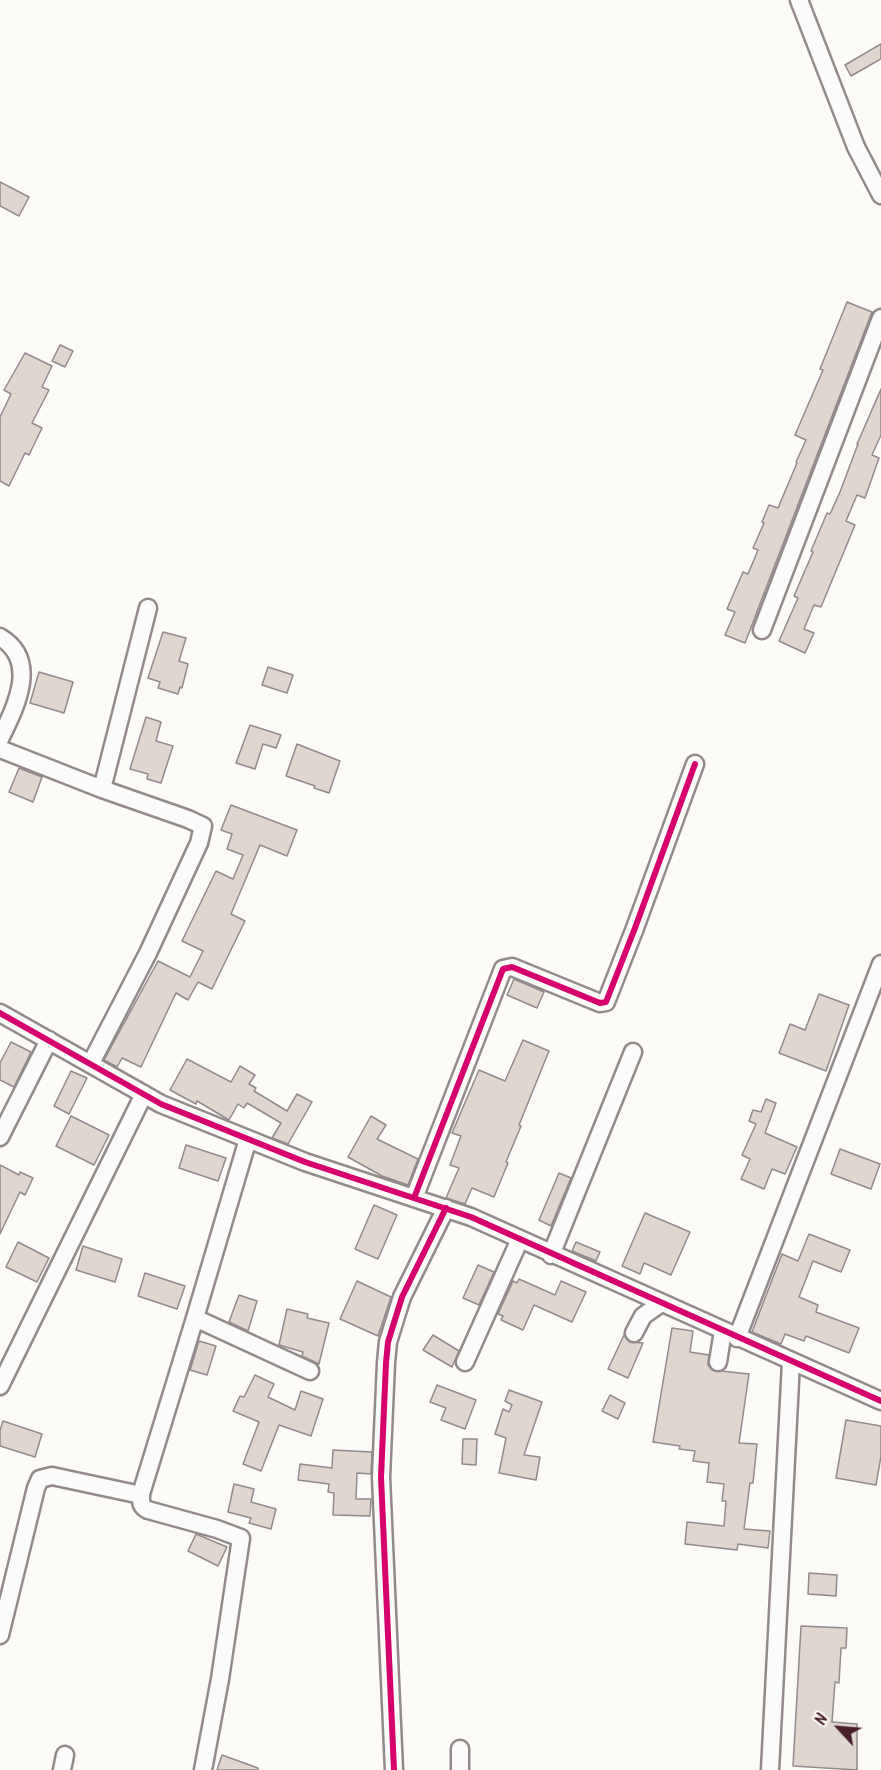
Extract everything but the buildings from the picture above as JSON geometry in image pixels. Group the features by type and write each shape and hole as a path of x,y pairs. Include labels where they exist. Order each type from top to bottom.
{"street":[{"path":"799,0 856,147 881,195"},
{"path":"762,630 881,318"},
{"path":"102,789 148,608"},
{"path":"0,637 18,658 22,679 18,700 0,739"},
{"path":"0,749 203,826 148,953 91,1063"},
{"path":"414,1198 503,969 512,967 600,1003 606,1002 695,764"},
{"path":"718,1362 881,964"},
{"path":"0,1013 161,1104 305,1162 446,1208 881,1401"},
{"path":"0,1137 49,1040"},
{"path":"551,1255 633,1052"},
{"path":"0,1386 144,1094"},
{"path":"203,1770 218,1690 241,1538 148,1510 142,1506 141,1495 248,1139"},
{"path":"394,1770 381,1477 386,1363 388,1342 402,1297 446,1208"},
{"path":"465,1362 520,1239"},
{"path":"634,1333 643,1316 660,1304"},
{"path":"195,1318 310,1371"},
{"path":"770,1770 791,1362"},
{"path":"0,1635 40,1479 51,1476 141,1495"},
{"path":"460,1749 460,1770"}],"cycle path":[{"path":"414,1198 503,969 512,967 600,1003 606,1002 695,764"},
{"path":"0,1013 161,1104 305,1162 471,1217 881,1401"},
{"path":"394,1770 381,1477 386,1363 388,1342 402,1297 446,1208"}]}
